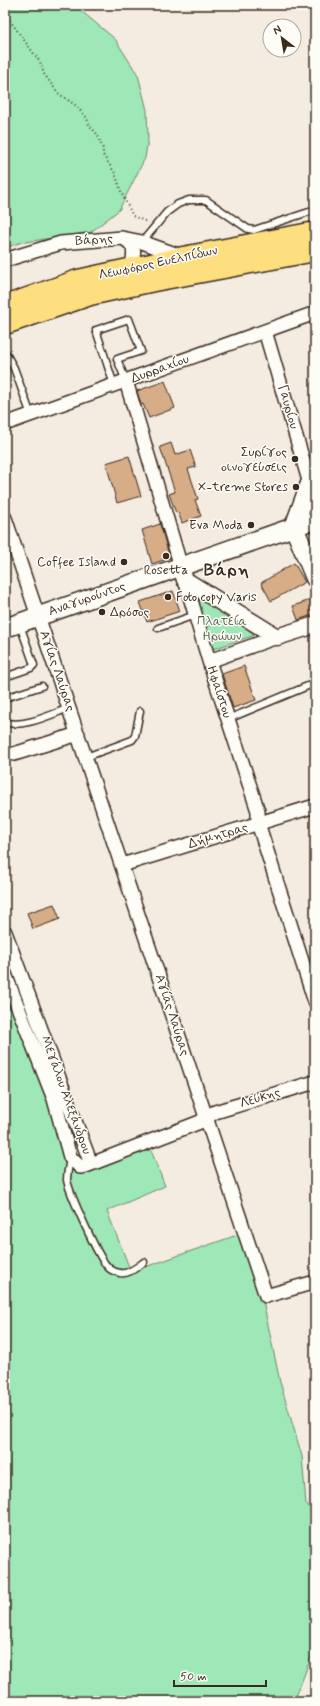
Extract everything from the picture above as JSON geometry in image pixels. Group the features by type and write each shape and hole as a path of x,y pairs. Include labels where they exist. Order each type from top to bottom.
{"main road":[{"name":"Λεωφόρος Ευελπίδων","path":"5,306 78,280 183,257 315,232"},
{"name":"Λεωφόρος Ευελπίδων","path":"5,324 90,295 154,281 315,251"},
{"path":"313,477 294,527 315,578"},
{"name":"Αναγυρούντος","path":"12,626 38,616 183,573 294,527"}],"street":[{"name":"Βάρης","path":"5,260 61,243 122,238 142,242 183,257"},
{"path":"122,238 128,241 132,247 134,255 132,268"},
{"name":"Δυρραχίου","path":"5,424 315,313"},
{"name":"Γαυρίου","path":"265,331 313,477"},
{"name":"Ηφαίστου","path":"120,383 183,573 209,661 258,811 258,823 315,1002"},
{"name":"Αγίας Λαύρας","path":"5,518 266,1296 272,1296 315,1282"},
{"path":"294,527 315,521"},
{"path":"183,573 277,637"},
{"path":"209,661 315,625"},
{"path":"14,754 78,734"},
{"name":"Δήμητρας","path":"122,865 315,806"},
{"name":"Μεγάλου Αλεξάνδρου","path":"5,932 91,1164 200,1122 206,1117"},
{"path":"5,974 54,1099 70,1157 80,1167 91,1164"},
{"name":"Λεύκης","path":"206,1117 214,1112 315,1082"}],"lane":[{"path":"142,242 167,212 178,204 189,200 206,200 248,229 254,230 312,211"},
{"path":"130,319 141,351 117,359 120,383 96,330 130,319"},
{"path":"5,352 14,368 31,415"},
{"path":"158,628 195,615"},
{"path":"5,678 31,668 34,665 12,626"},
{"path":"228,719 315,683"},
{"path":"5,698 42,686"},
{"path":"5,722 10,724 22,724 69,708"},
{"path":"86,757 132,740 135,736 140,711"},
{"path":"70,1157 67,1180 71,1193 106,1266 114,1272 122,1274 127,1273 144,1262"}],"path":[{"path":"5,14 40,62 44,74 58,93 75,105 97,134 103,149 103,155 115,173 122,194 133,216 155,226"}],"green space":[{"path":"5,5 74,5 115,39 138,75 147,110 148,139 145,158 119,210 91,232 19,243 5,248"},
{"name":"Πλατεία Ηρώων","path":"208,599 255,635 213,649 198,601"},
{"path":"5,986 54,1106 69,1164 149,1145 165,1186 107,1211 131,1272 240,1234 263,1301 280,1382 302,1456 306,1504 315,1513 315,1647 295,1699 290,1701 5,1701"}],"building":[{"path":"165,381 175,408 149,418 143,404 141,405 137,391"},
{"path":"171,443 175,455 190,450 196,467 188,469 198,499 195,500 201,516 182,523 178,512 176,513 169,494 175,492 160,447"},
{"path":"129,456 141,496 117,503 106,463"},
{"path":"160,524 170,558 152,564 142,530"},
{"path":"294,563 305,582 271,601 261,583"},
{"path":"173,591 180,611 147,622 140,602"},
{"path":"313,599 315,614 298,620 293,606"},
{"path":"244,666 256,700 233,708 222,674"},
{"path":"54,904 60,919 33,929 27,913"}],"place":[{"name":"Συρίγος οινογεύσεις","path":"295,459"},
{"name":"X-treme Stores","path":"296,487"},
{"name":"Eva Moda","path":"251,525"},
{"name":"Rosetta","path":"166,556"},
{"name":"Coffee Island","path":"124,562"},
{"name":"Foto copy Varis","path":"168,597"},
{"name":"Δρόσος","path":"102,612"}],"district":[{"name":"Βάρη","path":"227,570"}]}
